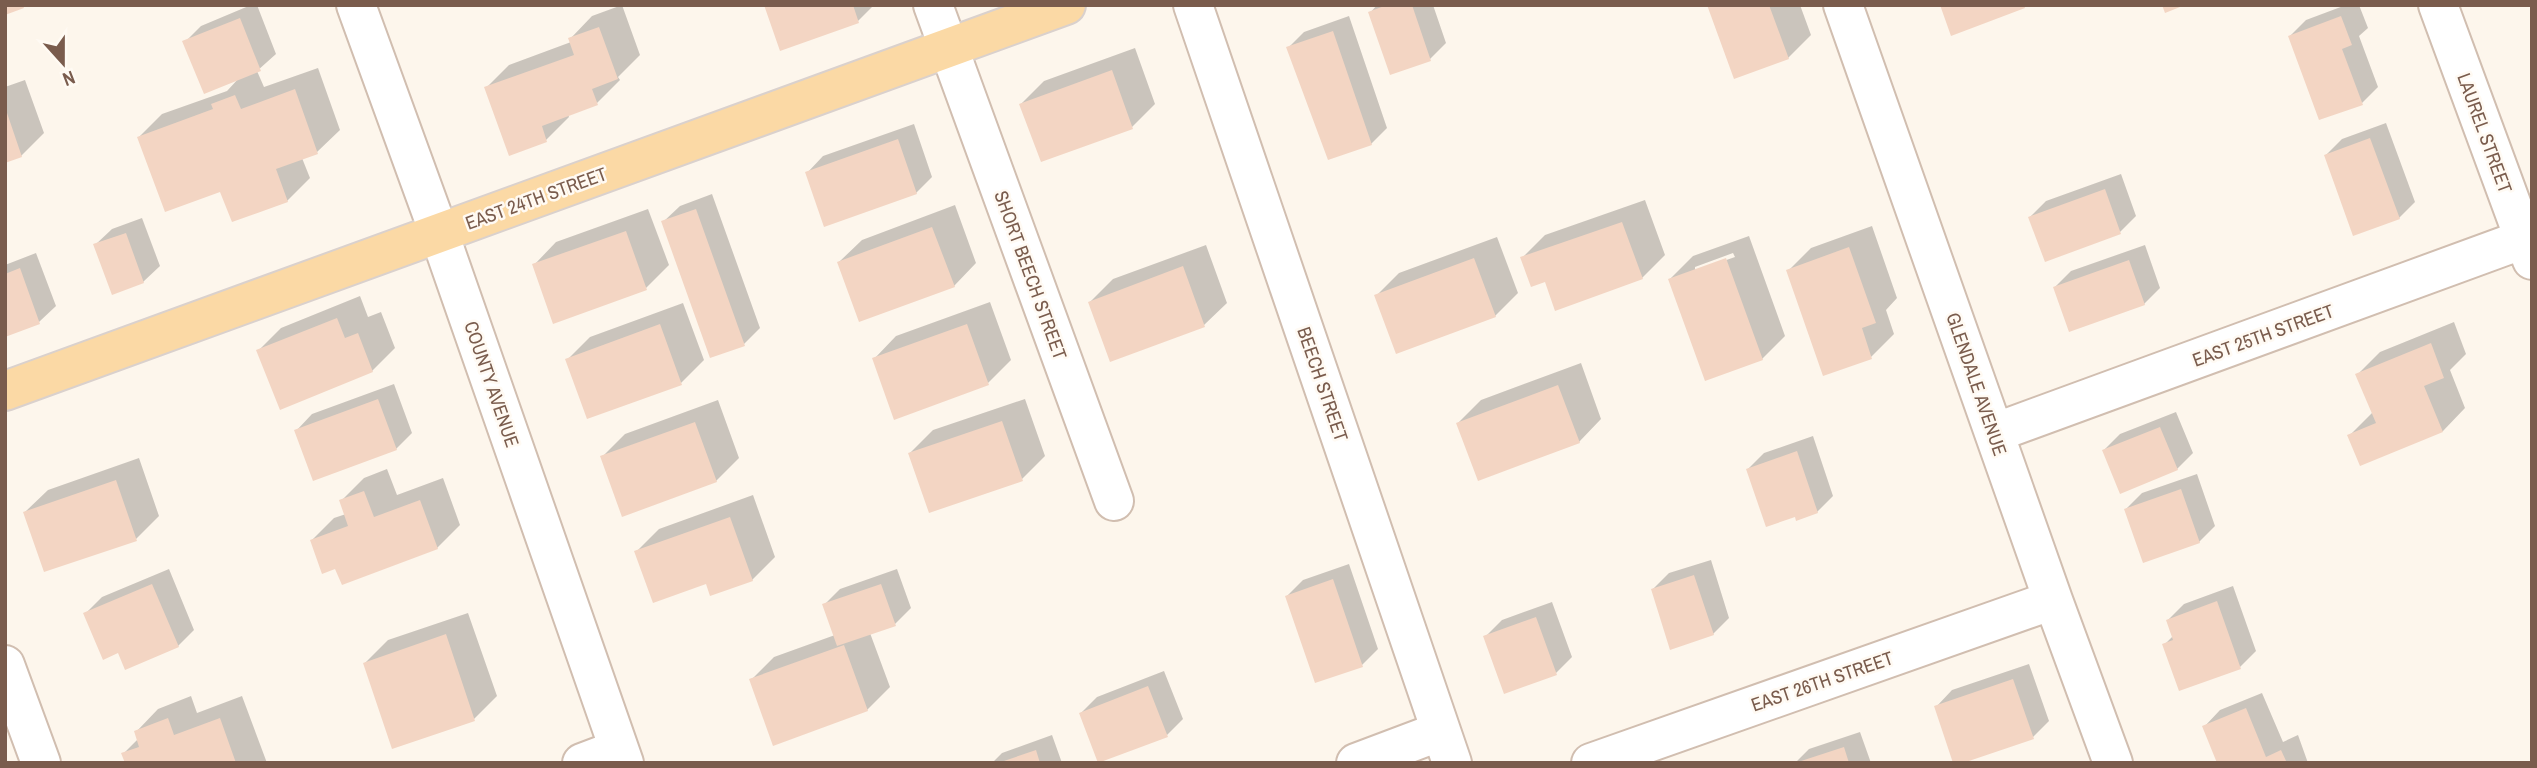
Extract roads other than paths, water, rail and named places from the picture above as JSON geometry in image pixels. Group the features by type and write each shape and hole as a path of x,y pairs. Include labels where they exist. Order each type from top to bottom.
{"main road":[{"name":"EAST 24TH STREET","path":"5,391 1066,5"}],"street":[{"name":"COUNTY AVENUE","path":"356,5 439,233 622,756"},
{"path":"933,5 948,48"},
{"name":"BEECH STREET","path":"1193,5 1447,747"},
{"name":"GLENDALE AVENUE","path":"1843,5 2113,763"},
{"name":"LAUREL STREET","path":"2438,5 2529,245"},
{"name":"SHORT BEECH STREET","path":"948,48 1114,501"},
{"name":"EAST 25TH STREET","path":"1994,433 2529,245"},
{"name":"EAST 26TH STREET","path":"1591,763 2053,600"},
{"path":"5,665 41,763"},
{"path":"1356,763 1447,747"},
{"path":"582,763 622,756"}]}
